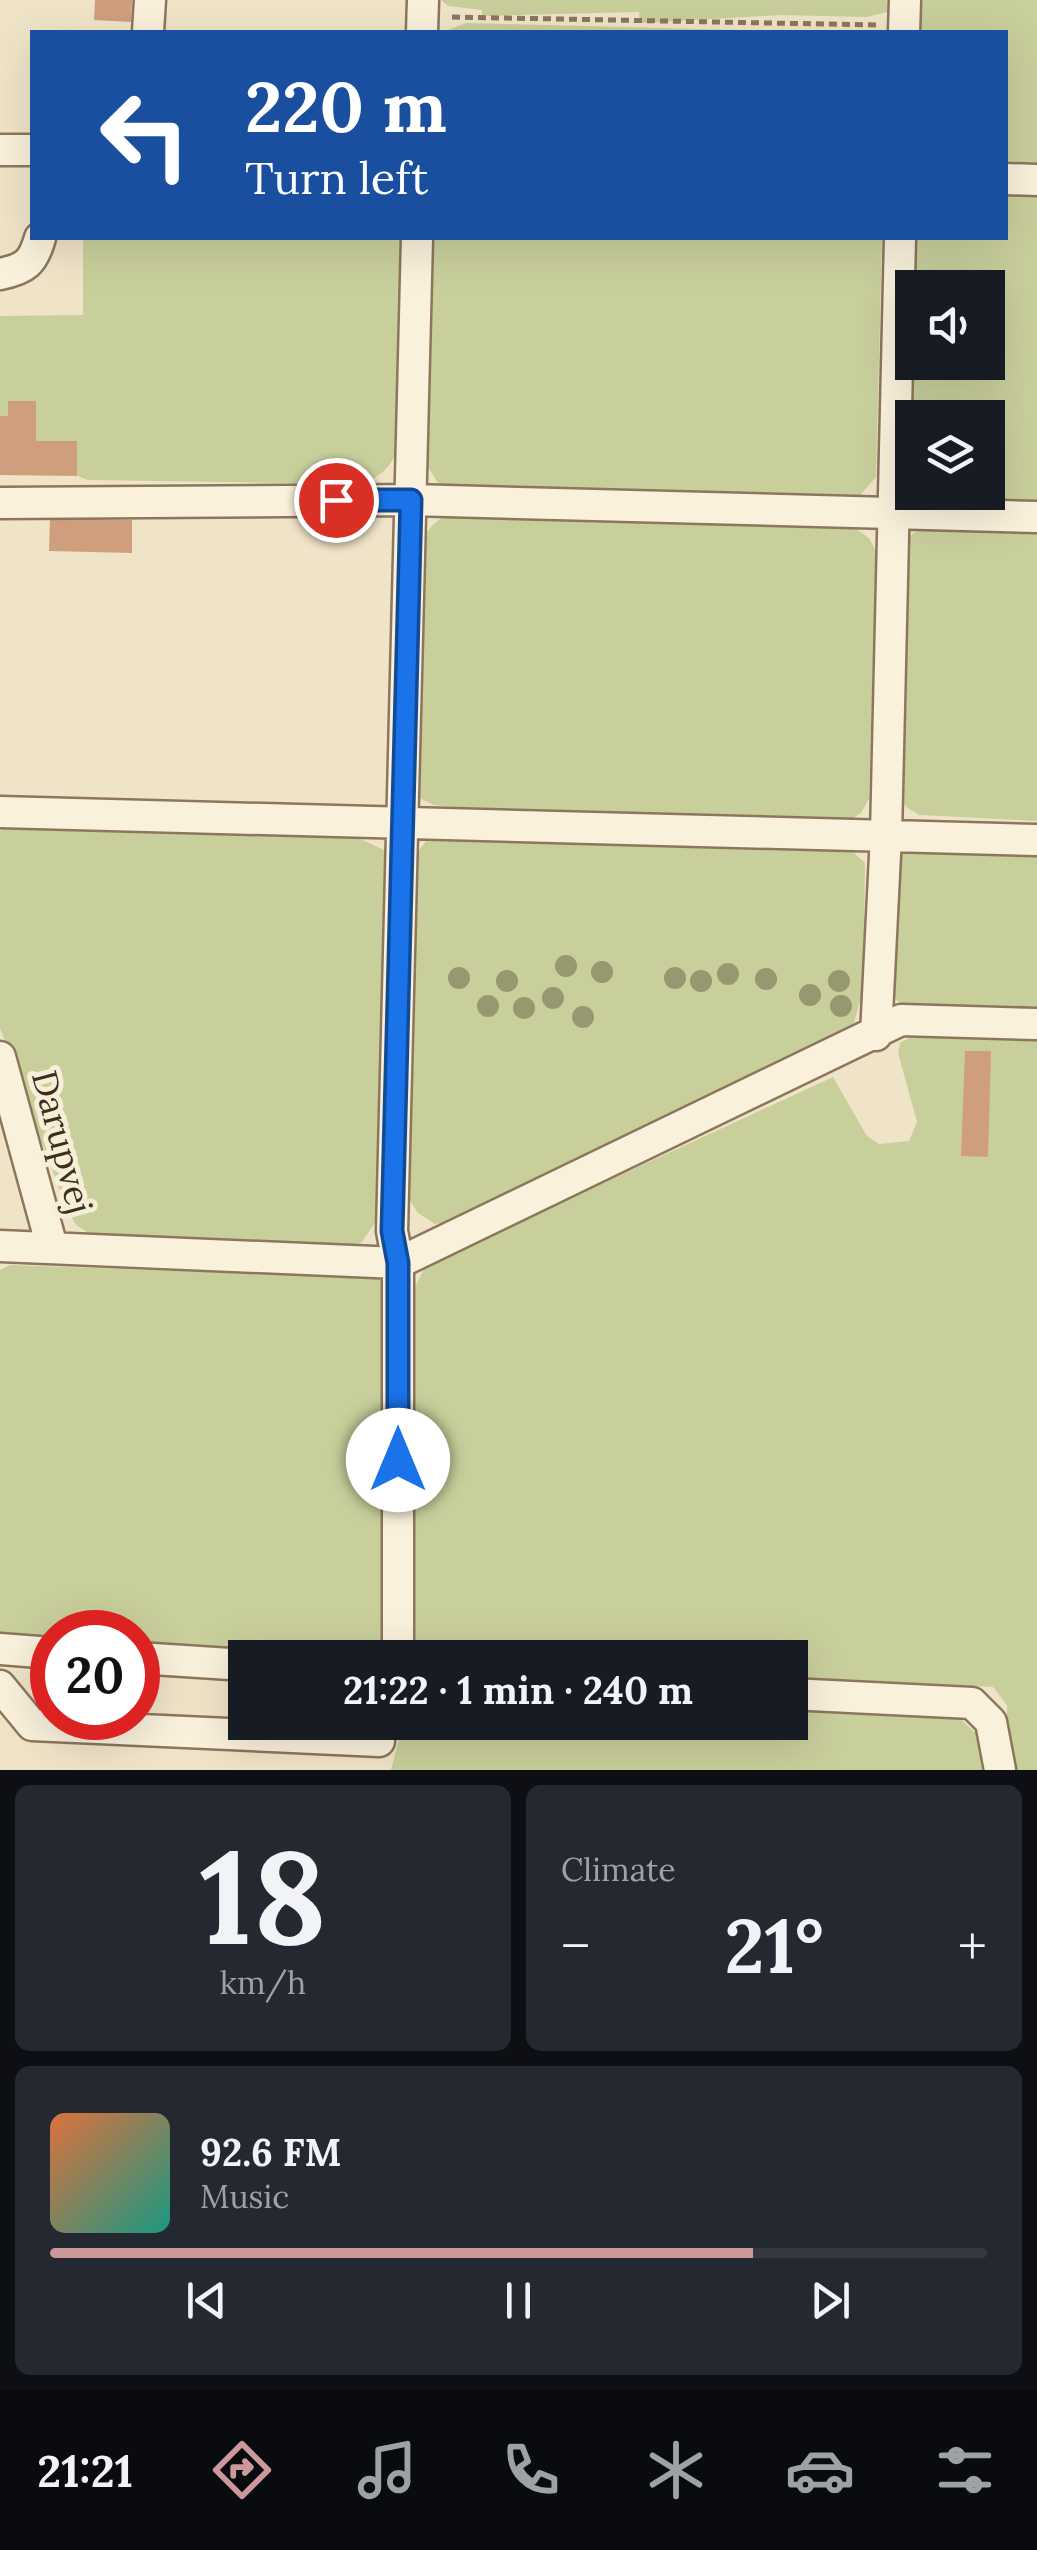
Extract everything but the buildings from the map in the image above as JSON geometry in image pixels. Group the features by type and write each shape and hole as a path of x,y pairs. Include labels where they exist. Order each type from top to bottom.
{"lane":[{"path":"148,30 150,0"},
{"path":"0,150 30,150"},
{"path":"1008,179 1037,180"},
{"path":"0,274 23,270 34,257 39,240"},
{"path":"398,1640 398,1263 392,1231 417,240"},
{"path":"876,1035 886,835 900,240"},
{"path":"0,502 411,500 1037,517"},
{"path":"0,812 1037,840"},
{"path":"0,1246 398,1263 902,1020 1037,1024"},
{"name":"Darupvej","path":"0,1057 52,1247"},
{"path":"0,1649 30,1651"},
{"path":"160,1659 228,1664"},
{"path":"0,1686 32,1725 378,1745"},
{"path":"808,1695 972,1703 991,1722 1000,1770"}],"path":[{"path":"422,16 904,19"}],"green space":[{"path":"441,0 889,0 888,12 866,17 780,15 640,23 639,12 482,16 482,10 448,6"},
{"path":"919,0 1037,0 1037,167 1008,166 1008,30 918,30"},
{"path":"466,23 733,30 448,30"},
{"path":"1008,191 1037,191 1037,503 1005,501 1005,400 912,400 913,380 1005,380 1005,270 914,270 915,240 1008,240"},
{"path":"83,240 401,240 397,451 386,469 358,484 88,480 77,476 77,441 36,441 8,401 8,416 0,416 0,316 83,315"},
{"path":"431,240 882,240 876,477 857,499 449,489 438,483 426,464"},
{"path":"452,514 855,528 869,538 876,551 869,799 861,813 850,820 488,812 434,805 419,798 424,542 434,524"},
{"path":"929,525 1037,527 1037,821 919,815 899,797 905,546 912,534"},
{"path":"6,826 352,835 384,850 387,863 377,1220 361,1243 349,1247 97,1238 76,1225 0,1028 0,831"},
{"path":"429,837 850,849 865,863 863,991 854,1023 836,1037 452,1221 435,1224 418,1213 407,1196 414,857"},
{"path":"1037,847 1037,1014 904,1008 894,997 890,984 899,851"},
{"path":"919,1032 1037,1036 1037,1770 1007,1770 1007,1705 993,1687 808,1680 808,1640 412,1640 411,1295 426,1265 833,1077 867,1136 879,1144 909,1141 917,1122 898,1053 900,1043"},
{"path":"10,1265 379,1278 385,1290 384,1640 228,1640 228,1650 160,1647 160,1610 30,1610 30,1639 0,1637 0,1270"},
{"path":"808,1705 955,1714 980,1737 985,1770 391,1770 399,1740 808,1740"}],"route":[{"path":"336,500 411,500 392,1231 398,1263 398,1460"}]}
